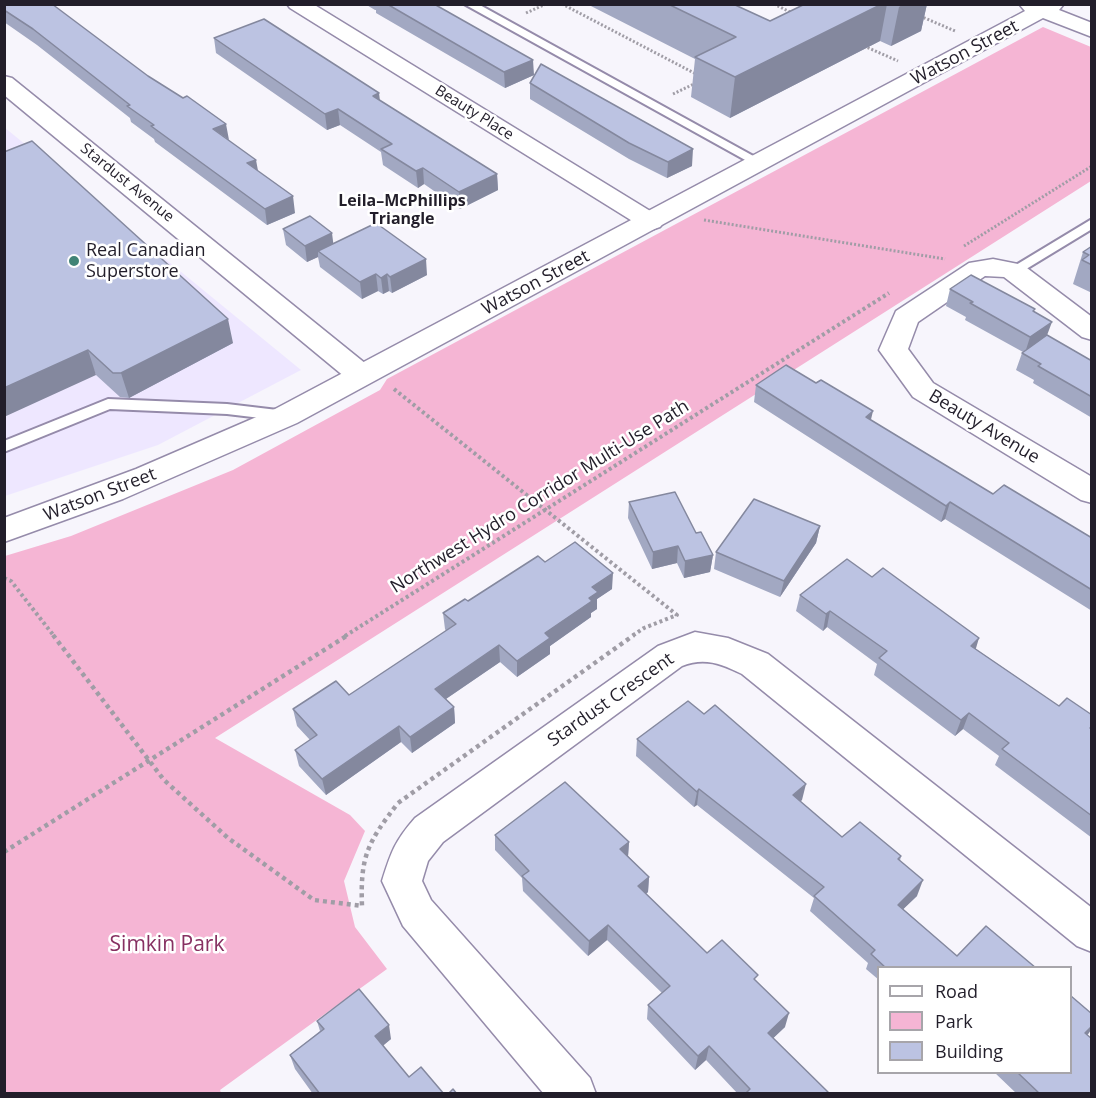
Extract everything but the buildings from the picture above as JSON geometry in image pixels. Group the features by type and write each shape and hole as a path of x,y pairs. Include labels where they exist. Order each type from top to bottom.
{"street":[{"name":"Beauty Place","path":"297,4 658,218"},
{"name":"Watson Street","path":"4,530 73,507 174,467 286,416 760,164 1041,7"},
{"path":"1041,7 1092,32"},
{"name":"Stardust Avenue","path":"4,83 366,373"},
{"path":"968,260 1013,272 1092,331"},
{"name":"Beauty Avenue","path":"968,260 906,317 893,350 923,390 1092,492"},
{"name":"Stardust Crescent","path":"574,1094 417,913 402,881 410,853 429,830 670,656 695,646 728,652 754,664 1092,933"}],"lane":[{"path":"469,4 760,164"},
{"path":"1013,272 1092,223"},
{"path":"4,447 108,404 227,409 286,416"}],"path":[{"path":"562,4 705,78 666,98"},
{"path":"774,4 795,14"},
{"path":"916,14 958,32"},
{"path":"858,43 900,62"},
{"path":"658,218 944,259 968,260 1092,166"},
{"path":"933,266 951,255"},
{"name":"Northwest Hydro Corridor Multi-Use Path","path":"4,852 893,291"},
{"path":"366,373 545,510 677,615"},
{"path":"4,578 11,581 164,780 228,838 314,900 362,906"}],"shaded area":[{"path":"4,127 301,370 158,445 5,496"}],"green space":[{"name":"Simkin Park","path":"1043,27 1091,47 1091,181 215,738 350,815 365,831 344,881 355,927 387,969 220,1090 221,1093 5,1094 5,556 71,536 233,470 380,390 387,379"}],"place":[{"name":"Real Canadian Superstore","path":"74,261"}],"district":[{"name":"Leila–McPhillips Triangle","path":"402,210"}]}
